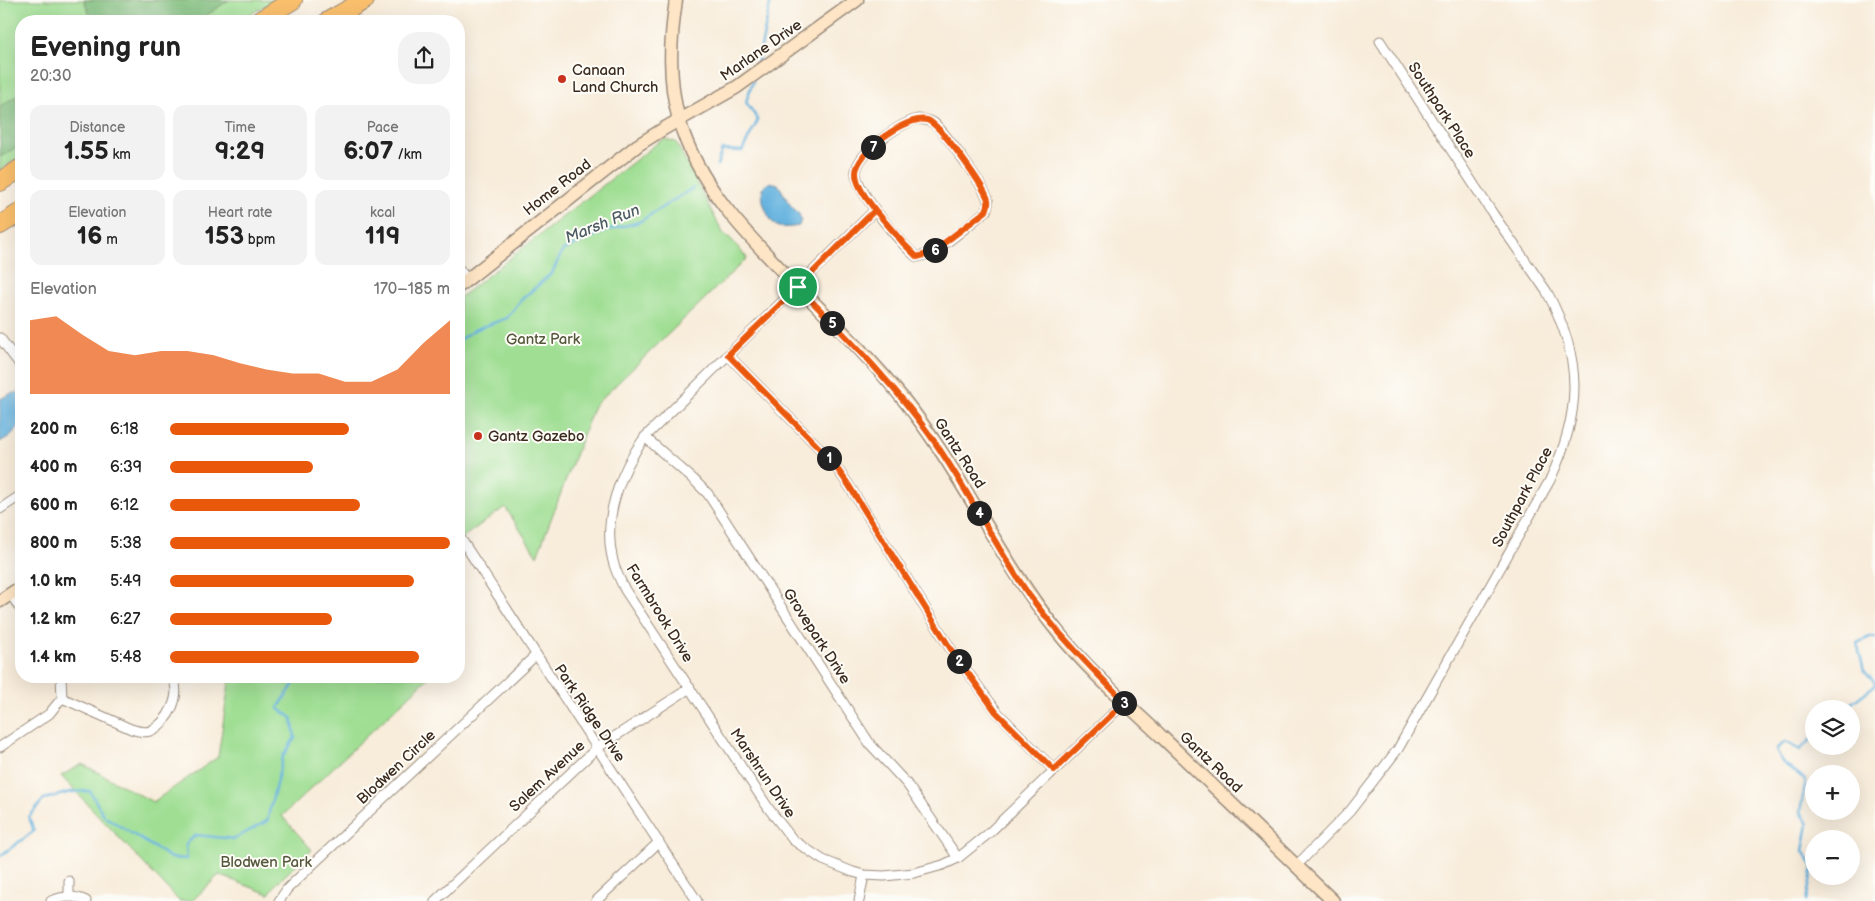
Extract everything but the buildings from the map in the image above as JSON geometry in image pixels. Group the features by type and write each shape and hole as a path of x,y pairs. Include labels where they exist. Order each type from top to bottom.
{"highway":[{"path":"269,15 293,0"},
{"path":"339,15 365,0"},
{"path":"0,182 15,172"},
{"path":"0,225 15,216"}],"main road":[{"name":"Gantz Road","path":"676,0 670,52 674,95 679,120 700,168 717,199 752,240 865,356 906,402 952,467 1028,592 1067,643 1125,702 1333,901"},
{"name":"Marlane Drive","path":"679,120 726,95 857,0"},
{"name":"Home Road","path":"465,275 638,145 679,120"}],"street":[{"name":"Southpark Place","path":"1296,866 1350,811 1398,749 1550,480 1564,447 1572,419 1574,390 1572,357 1555,305 1380,41"},
{"path":"911,120 928,120 935,124 960,156 988,200 986,211 931,253 917,257 911,253 875,210 857,182 856,172 859,162 883,136 911,120"},
{"name":"Farmbrook Drive","path":"703,708 625,590 613,562 609,532 615,498 634,452 645,438 875,210"},
{"path":"0,338 15,356"},
{"path":"728,355 831,460 848,484 952,651 996,712 1054,770"},
{"name":"Grovepark Drive","path":"645,438 708,494 870,744 907,784 958,858"},
{"path":"0,508 15,499"},
{"name":"Park Ridge Drive","path":"465,545 697,901"},
{"name":"Blodwen Circle","path":"279,901 298,878 536,655"},
{"path":"0,747 50,714 62,698 61,683"},
{"path":"62,698 130,729 150,732 162,724 174,700 176,690 174,683"},
{"name":"Salem Avenue","path":"435,901 597,748 690,688"},
{"name":"Marshrun Drive","path":"703,708 769,809 794,840 823,860 864,875 884,876 914,873 943,865 958,858 988,834 1125,702"},
{"path":"596,901 659,842"},
{"path":"859,901 864,875"},
{"path":"69,881 69,897"},
{"path":"52,901 69,897 76,897 86,901"}],"green space":[{"path":"0,0 220,0 195,15 15,15 15,130 0,139"},
{"path":"84,0 229,0 207,15 90,15"},
{"path":"229,0 275,0 249,15 207,15"},
{"path":"15,97 15,148 0,157 0,106"},
{"name":"Gantz Park","path":"665,139 676,142 723,233 731,239 747,258 594,406 537,556 505,507 465,536 465,293"},
{"path":"15,148 15,160 0,170 0,157"},
{"name":"Blodwen Park","path":"229,683 423,683 282,816 312,850 276,884 269,894 219,875 192,901 179,901 61,776 82,764 153,802 218,757"}],"water":[{"path":"770,182 778,184 791,206 799,214 801,220 799,226 779,227 775,225 768,215 762,197 764,187"},
{"path":"15,393 15,431 0,442 0,399"}],"waterway":[{"name":"Marsh Run","path":"757,66 771,0"},
{"name":"Marsh Run","path":"717,165 722,150 742,151 758,120 746,102 753,81"},
{"name":"Marsh Run","path":"465,336 474,330 507,318 521,300 552,273 563,250 605,231 639,222 693,188"},
{"path":"1875,637 1872,636 1857,643 1864,671 1875,683"},
{"name":"Marsh Run","path":"0,856 34,831 29,817 44,799 71,792 90,791 104,816 171,858 187,859 186,844 196,835 234,839 267,821 283,756 295,738 292,718 278,708 294,683"},
{"path":"1856,700 1875,685"},
{"path":"1805,745 1800,750 1785,742 1776,749 1782,762 1806,780 1800,812 1808,824 1803,851 1813,867 1806,901"}],"place":[{"name":"Canaan Land Church","path":"562,79"},
{"name":"Gantz Gazebo","path":"478,436"}],"route":[{"path":"798,287 728,355 831,460 848,484 952,651 996,712 1054,770 1125,702 1067,643 1044,614 1028,592 952,467 906,402 865,356 798,287 875,210 911,253 917,257 931,253 986,211 988,200 983,190 935,124 928,120 911,120 883,136 859,162 856,172 857,182 875,210 852,232 798,287"}]}
